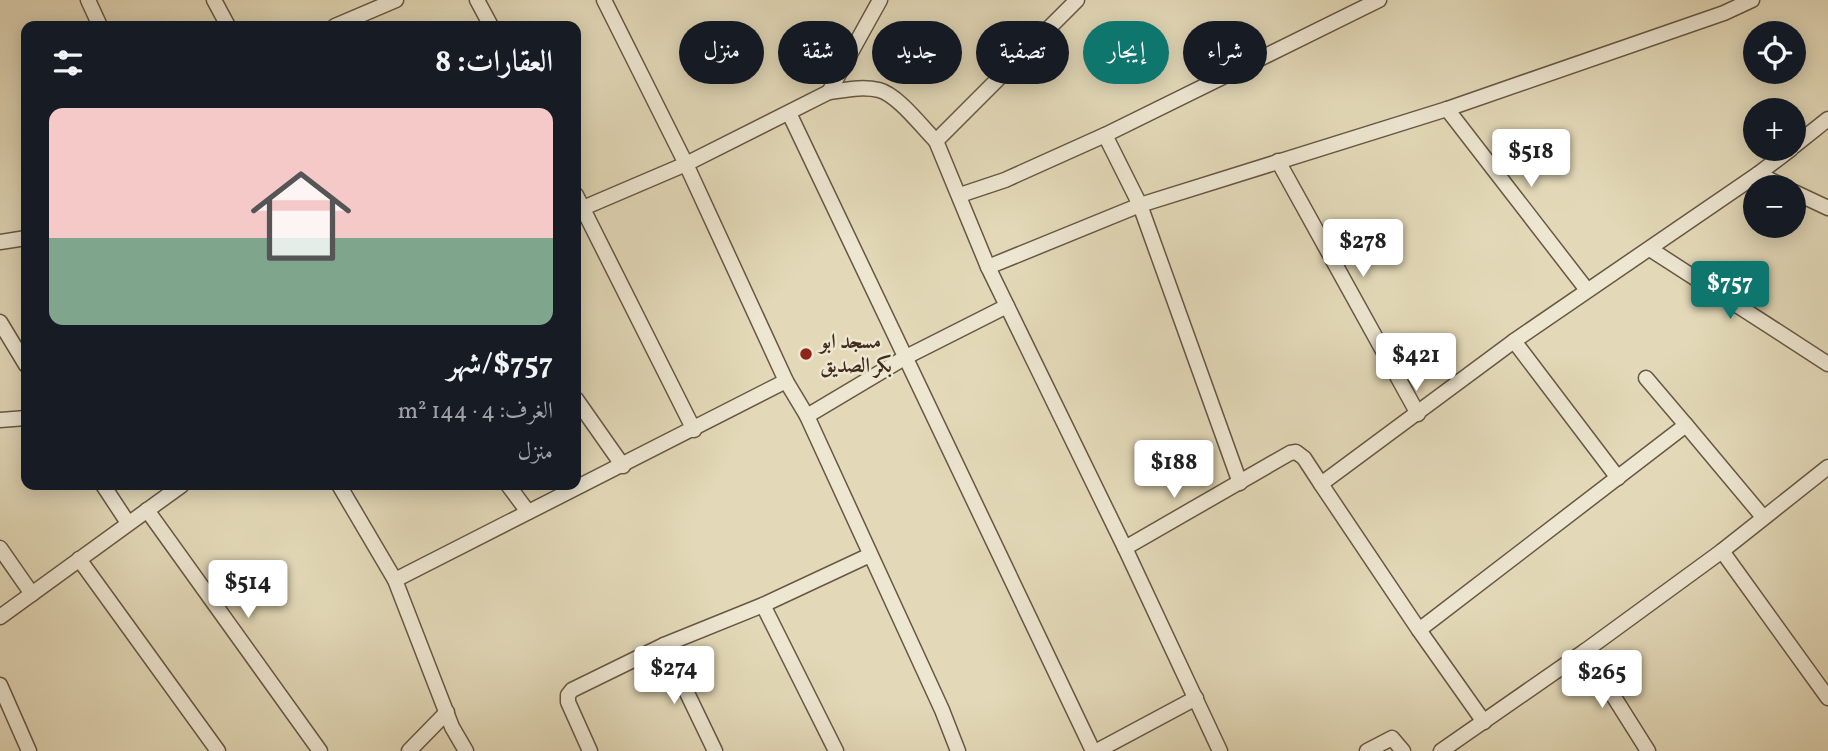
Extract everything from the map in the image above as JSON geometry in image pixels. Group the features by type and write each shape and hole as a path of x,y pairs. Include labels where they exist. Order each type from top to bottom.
{"street":[{"path":"88,0 98,21"},
{"path":"214,0 225,21"},
{"path":"356,21 396,0"},
{"path":"477,0 488,21"},
{"path":"604,0 686,164 786,382 807,416 942,710 958,751"},
{"path":"829,92 880,0"},
{"path":"936,141 1077,0"},
{"path":"960,195 1005,180 1105,135 1379,0"},
{"path":"988,267 1140,205 1447,109 1724,13 1752,0"},
{"path":"581,204 686,164 829,92 855,88 881,90 905,108 936,141 988,267 1220,751"},
{"path":"1447,109 1587,290"},
{"path":"789,113 1095,751 1196,698"},
{"path":"1806,137 1828,119"},
{"path":"1105,135 1140,205 1240,483"},
{"path":"1278,161 1418,414"},
{"path":"1321,484 1514,341 1775,161"},
{"path":"1806,198 1828,208"},
{"path":"581,211 694,430"},
{"path":"0,243 21,239"},
{"path":"1650,249 1828,364"},
{"path":"807,416 906,357 1007,306"},
{"path":"0,322 21,357"},
{"path":"1514,341 1618,478"},
{"path":"1646,378 1763,517"},
{"path":"581,486 786,382"},
{"path":"581,406 623,466"},
{"path":"0,420 21,418"},
{"path":"1419,631 1686,425"},
{"path":"1125,548 1296,452 1304,458 1419,631 1484,722"},
{"path":"1441,751 1722,551 1828,467"},
{"path":"106,490 128,523"},
{"path":"0,617 175,490"},
{"path":"342,490 395,580 452,727 466,751"},
{"path":"512,490 528,512"},
{"path":"395,580 573,490"},
{"path":"147,510 320,751"},
{"path":"0,548 32,594"},
{"path":"1722,551 1828,698"},
{"path":"590,751 568,702 568,695 572,690 664,645 763,605 870,555"},
{"path":"79,559 218,751"},
{"path":"763,605 836,751"},
{"path":"664,645 715,751"},
{"path":"1585,651 1648,751"},
{"path":"0,685 29,751"},
{"path":"410,751 447,712"},
{"path":"1367,751 1392,738 1403,751"}],"place":[{"name":"مسجد ابو بكر الصديق","path":"806,354"}]}
